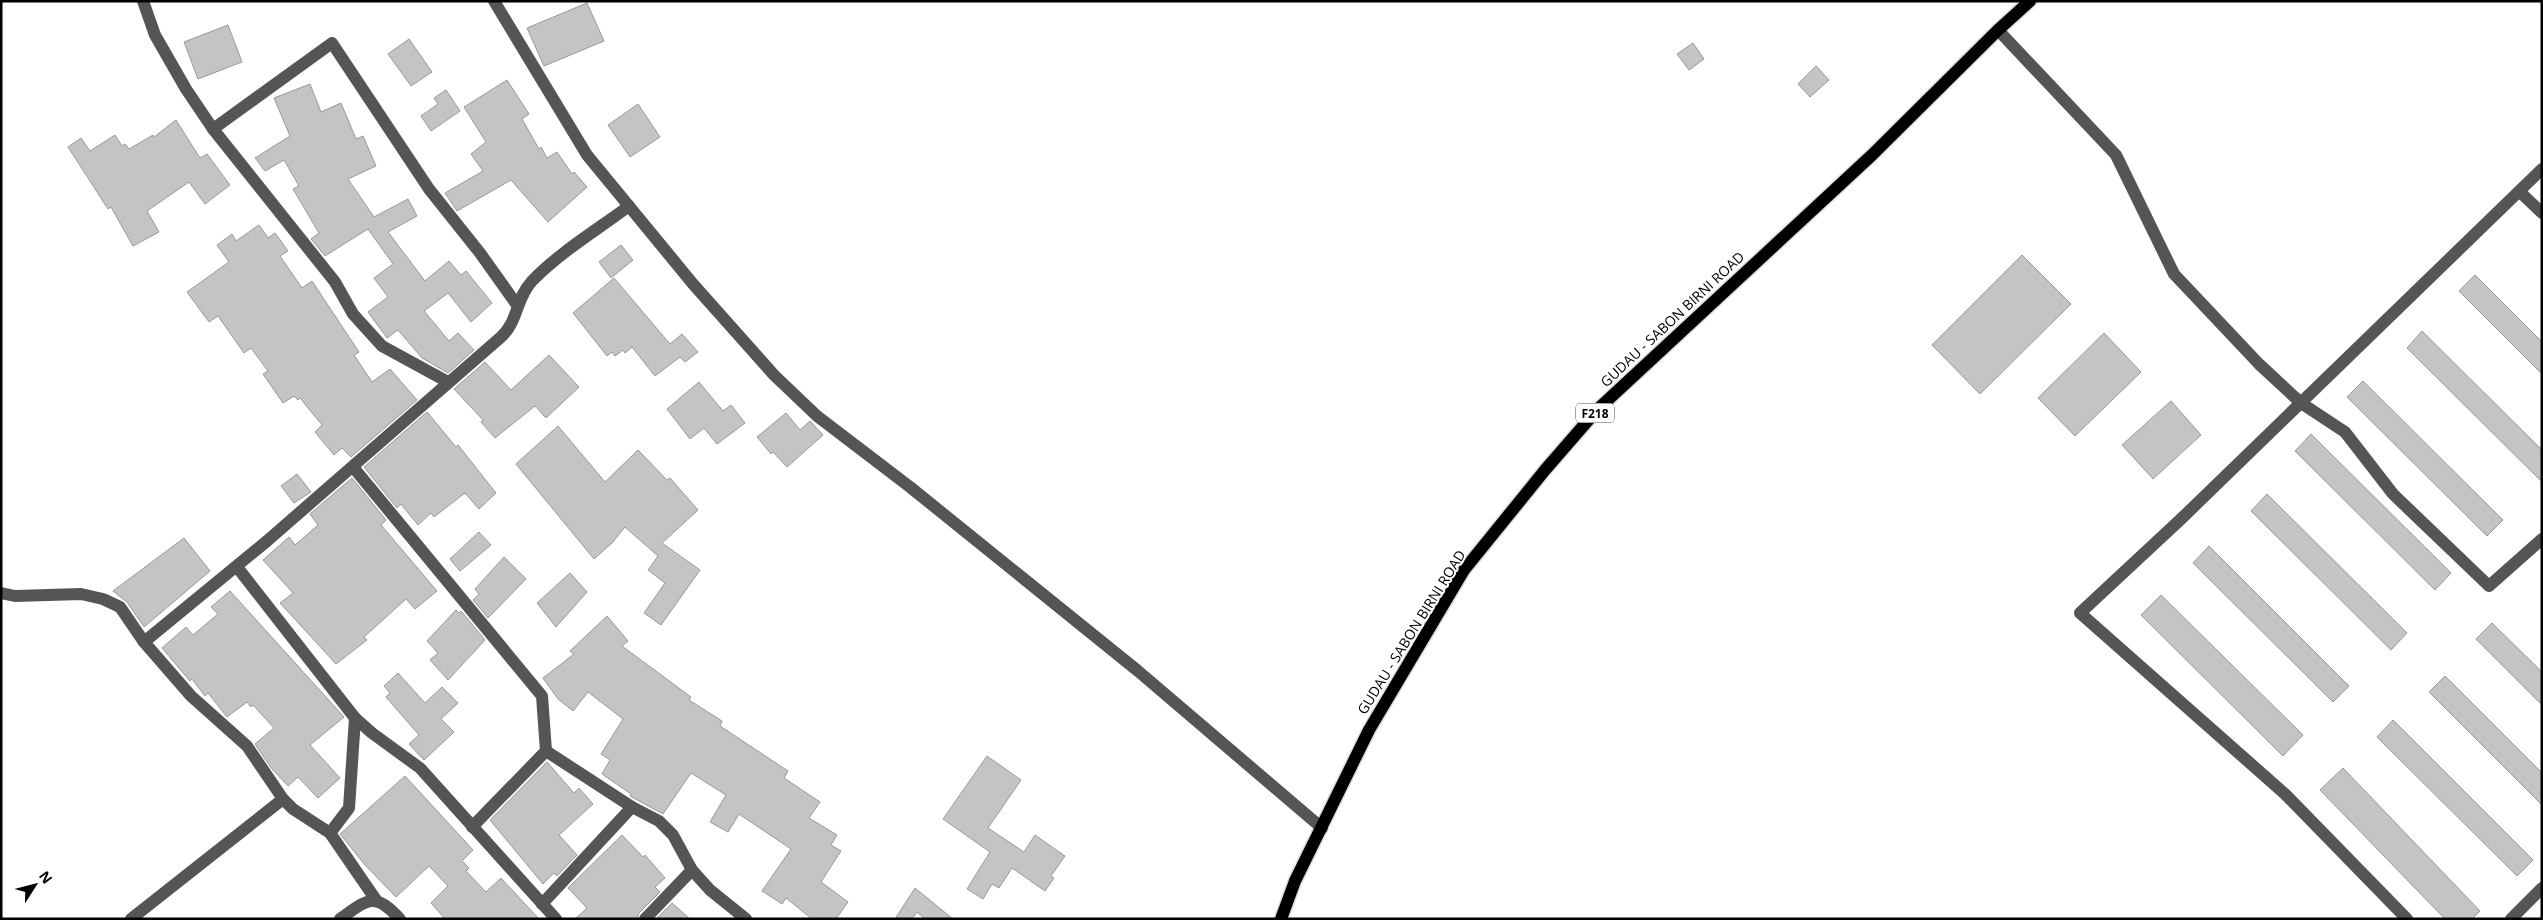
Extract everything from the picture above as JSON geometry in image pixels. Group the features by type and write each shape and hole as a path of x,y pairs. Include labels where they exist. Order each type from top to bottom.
{"main road":[{"name":"GUDAU - SABON BIRNI ROAD","path":"1281,919 1295,881 1369,730 1464,570 1598,409 1872,155 1998,30 2030,1"}],"street":[{"path":"143,1 155,35 186,89 213,128 335,282 353,314 382,346 448,382"},
{"path":"494,1 587,155 693,284 774,375 817,416 910,486 1138,671 1322,828"},
{"path":"1998,30 2116,156 2174,274 2259,364 2301,403 2345,432 2393,494 2489,586 2542,539"},
{"path":"213,128 332,43 429,190 480,253 517,305"},
{"path":"2407,919 2285,794 2080,613 2542,170"},
{"path":"2520,192 2542,213"},
{"path":"144,642 236,567 506,333 515,316 517,305 531,282 629,206"},
{"path":"353,467 542,696 546,751 472,828"},
{"path":"236,567 356,718 372,733 420,768 472,828 556,919"},
{"path":"1,593 25,596 81,594 104,599 120,607 144,642 191,696 247,746 283,799 293,809 330,833 376,900 386,904 400,919"},
{"path":"330,833 349,808 356,718"},
{"path":"546,751 632,808 659,821 673,835 692,870 710,890 746,919"},
{"path":"131,919 283,799"},
{"path":"542,904 632,808"},
{"path":"645,919 692,870"},
{"path":"2511,919 2542,888"},
{"path":"340,919 363,903 376,900"}],"building":[{"path":"587,3 604,41 544,66 527,28"},
{"path":"228,25 242,62 198,79 184,42"},
{"path":"409,39 432,72 411,86 388,54"},
{"path":"1693,43 1704,59 1689,70 1677,54"},
{"path":"1816,66 1829,80 1810,97 1798,84"},
{"path":"507,80 529,114 522,119 539,149 541,147 547,158 557,152 572,174 574,172 587,187 548,222 511,180 457,211 445,193 483,171 471,154 486,142 464,107"},
{"path":"310,84 321,112 341,103 356,139 363,136 376,166 348,179 374,217 408,199 417,216 388,232 425,281 449,261 461,275 466,271 492,303 471,322 448,293 424,311 449,341 458,333 474,350 448,373 422,358 398,330 387,338 368,312 388,297 374,278 393,264 368,229 325,256 311,239 319,233 293,189 299,186 284,160 265,171 255,158 290,136 274,98"},
{"path":"446,90 460,111 431,131 421,116 438,104 434,98"},
{"path":"638,104 660,137 630,157 608,125"},
{"path":"176,120 200,158 207,154 230,185 205,204 189,182 147,211 159,232 133,246 111,207 108,209 68,147 81,138 90,151 115,135 122,146 125,144 129,149 153,135 154,137"},
{"path":"259,225 268,238 275,233 288,251 280,256 302,288 312,281 359,352 354,355 372,382 390,369 417,400 351,457 342,448 334,455 315,432 322,425 300,398 298,400 294,396 283,403 263,374 268,371 251,348 244,353 218,316 209,322 187,292 229,262 217,245 232,234 236,241"},
{"path":"621,245 633,260 611,278 599,262"},
{"path":"2022,255 2071,304 1980,394 1932,345"},
{"path":"2475,275 2542,342 2542,374 2459,291"},
{"path":"614,278 670,344 682,334 698,352 685,362 680,357 655,376 632,347 625,353 623,350 615,356 612,352 607,356 573,313"},
{"path":"2422,331 2542,450 2542,482 2407,348"},
{"path":"2104,333 2141,372 2075,436 2038,398"},
{"path":"549,355 579,387 546,418 535,406 495,438 481,422 483,420 454,389 485,362 511,390"},
{"path":"2363,381 2503,520 2487,536 2347,397"},
{"path":"699,382 723,411 731,405 745,423 717,444 704,428 690,439 667,409"},
{"path":"2171,401 2201,435 2153,479 2122,445"},
{"path":"427,412 456,447 458,445 496,493 479,509 465,493 434,517 431,513 418,525 401,504 397,508 364,467"},
{"path":"786,413 800,430 810,421 823,435 787,467 773,452 771,454 757,437"},
{"path":"558,426 605,482 638,450 667,480 670,478 698,510 662,543 700,570 661,625 644,613 665,583 648,570 658,556 625,527 612,543 594,559 516,464"},
{"path":"2311,434 2451,573 2435,590 2295,451"},
{"path":"297,474 311,492 294,503 281,486"},
{"path":"352,478 386,520 381,525 437,591 415,609 406,599 364,637 367,640 336,664 280,603 293,593 263,560 289,537 295,545 318,525 310,514"},
{"path":"2267,494 2407,633 2391,650 2251,511"},
{"path":"479,532 491,545 460,571 450,559"},
{"path":"184,538 210,571 144,627 127,602 113,591"},
{"path":"2209,546 2349,686 2333,702 2193,563"},
{"path":"504,557 526,579 488,618 473,600 479,594 475,589"},
{"path":"570,573 587,592 556,627 537,603"},
{"path":"230,591 344,717 310,745 340,778 318,798 298,777 288,786 272,769 255,744 274,728 253,705 251,707 247,702 227,717 208,693 205,696 192,679 190,681 162,648 186,627 193,635 218,614 211,607"},
{"path":"2161,595 2303,735 2283,756 2141,615"},
{"path":"456,610 459,613 461,611 485,640 448,680 430,660 438,653 427,641"},
{"path":"607,616 628,641 622,646 691,697 689,700 722,721 720,726 788,771 784,778 820,802 809,818 837,835 831,845 841,851 821,882 848,902 836,919 812,919 786,898 782,904 762,891 791,849 739,814 728,832 710,822 726,795 691,773 663,814 630,796 631,794 602,774 610,760 601,754 623,719 588,692 573,711 558,699 543,678 574,654 570,651"},
{"path":"2492,623 2542,672 2542,705 2476,639"},
{"path":"398,673 425,703 442,687 458,703 441,719 454,732 424,760 409,744 419,735 386,697 390,693 384,686"},
{"path":"2445,676 2542,773 2542,805 2429,692"},
{"path":"2393,720 2533,860 2517,876 2377,737"},
{"path":"987,756 1021,780 988,828 1024,852 1035,835 1065,856 1051,876 1054,878 1045,891 1012,868 999,888 992,884 983,899 967,889 990,852 943,819"},
{"path":"547,762 574,793 579,788 593,804 559,835 577,855 557,876 554,873 543,884 490,820"},
{"path":"2343,768 2480,911 2472,919 2445,919 2320,790"},
{"path":"405,776 473,850 462,861 469,868 466,871 486,892 501,878 539,919 445,919 431,903 448,886 429,866 396,897 365,865 340,834"},
{"path":"622,835 643,857 645,855 665,878 655,887 660,892 639,913 637,919 575,919 587,908 568,888"},
{"path":"915,888 953,919 925,919 917,912 912,919 895,919"},
{"path":"672,903 690,919 656,919"}]}
